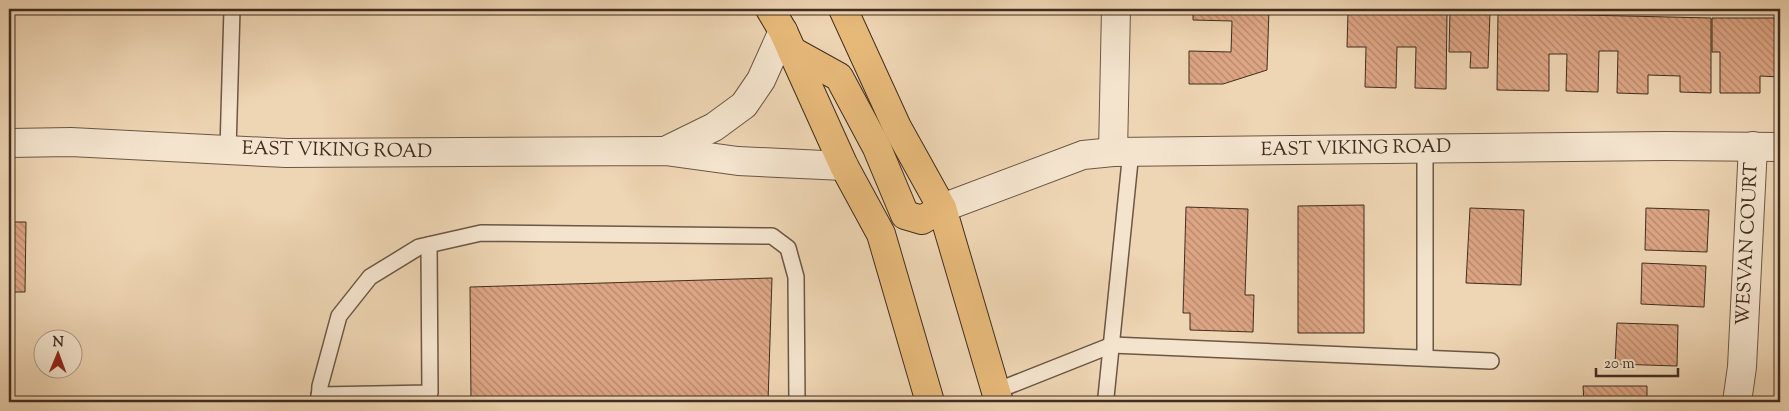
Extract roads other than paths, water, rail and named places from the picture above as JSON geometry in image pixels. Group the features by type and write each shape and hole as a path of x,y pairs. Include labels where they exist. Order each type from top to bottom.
{"main road":[{"path":"843,9 897,127 942,208 998,397"},
{"path":"782,30 839,77 877,148 905,215 922,220 942,208"},
{"path":"782,30 844,166 881,234 930,402"}],"street":[{"path":"1116,9 1122,152"},
{"name":"EAST VIKING ROAD","path":"665,151 714,127 744,105 760,80 782,30"},
{"name":"EAST VIKING ROAD","path":"9,143 71,142 286,153 665,151 738,161 844,166"},
{"name":"WESVAN COURT","path":"1737,402 1742,367 1753,146"},
{"name":"EAST VIKING ROAD","path":"942,208 1083,155 1122,152 1425,148 1780,147"}],"lane":[{"path":"228,150 232,9"},
{"path":"1425,148 1425,357"},
{"path":"1108,402 1106,397 1112,345 1122,152"},
{"path":"429,245 430,393 319,399 320,386 340,316 370,277 419,248 429,245 481,233 772,236 788,248 796,277 797,402"},
{"path":"998,397 1112,345 1492,361"}]}
